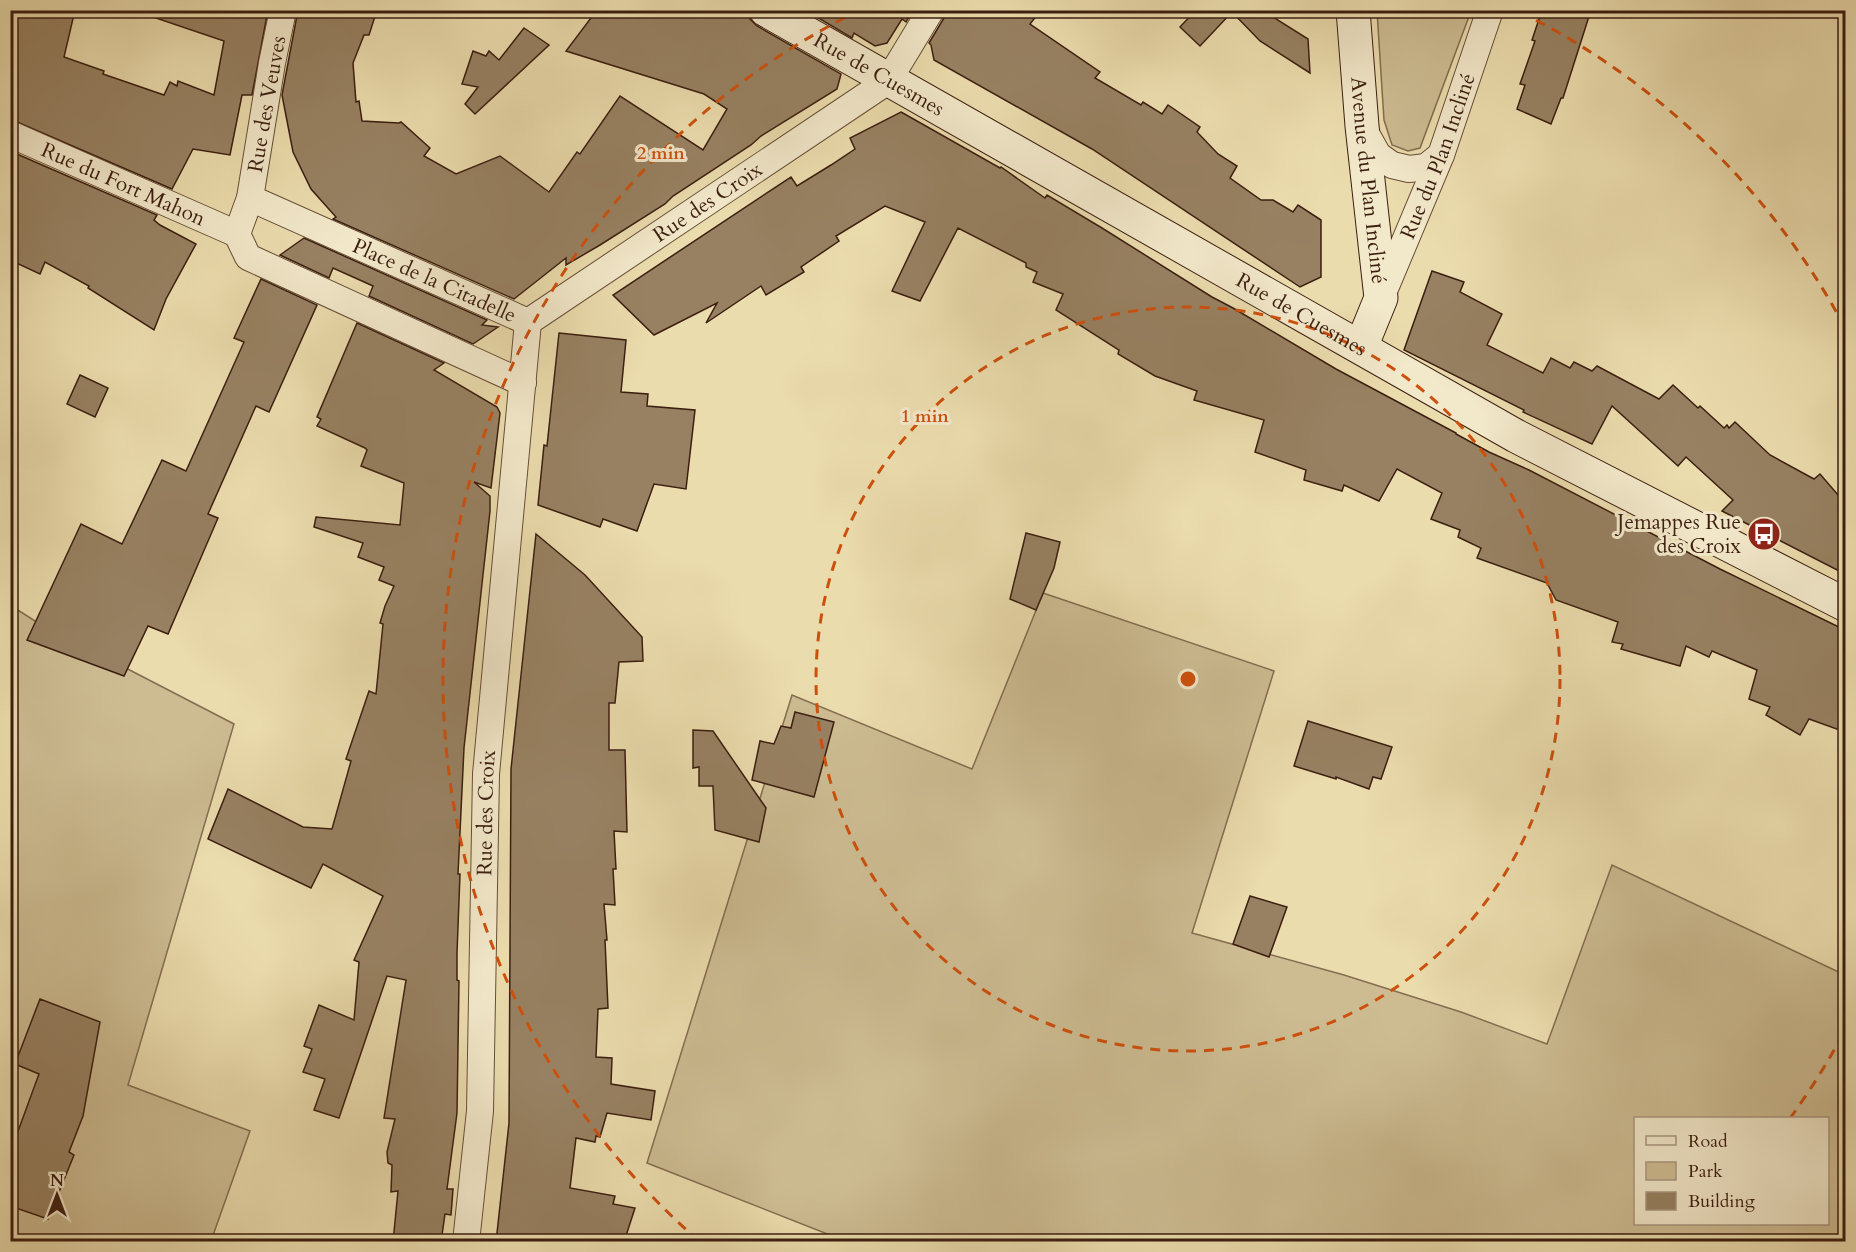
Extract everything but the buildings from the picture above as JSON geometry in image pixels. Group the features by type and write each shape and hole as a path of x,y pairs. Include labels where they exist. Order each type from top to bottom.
{"street":[{"name":"Rue des Veuves","path":"250,198 283,10"},
{"name":"Rue de Cuesmes","path":"766,10 1516,436 1845,605"},
{"path":"888,81 931,10"},
{"name":"Avenue du Plan Incliné","path":"1353,10 1362,126 1381,298 1361,347"},
{"name":"Rue du Plan Incliné","path":"1381,298 1441,155 1490,10"},
{"name":"Rue des Croix","path":"528,322 888,81"},
{"path":"1362,126 1378,155 1392,165 1409,170 1425,167 1441,155"},
{"name":"Rue du Fort Mahon","path":"10,134 237,234"},
{"path":"250,198 237,234 248,257 523,383"},
{"name":"Place de la Citadelle","path":"250,198 528,322 523,383"},
{"name":"Rue des Croix","path":"466,1242 480,1110 486,774 523,383"}],"green space":[{"path":"1377,11 1471,11 1420,148 1408,151 1392,145 1384,120"},
{"path":"1043,593 1274,671 1192,933 1344,975 1461,1012 1547,1044 1612,865 1845,975 1845,1241 834,1241 835,1237 647,1163 792,695 972,769"},
{"path":"10,605 35,621 234,724 128,1085 250,1131 211,1241 11,1241"}],"place":[{"name":"Jemappes Rue des Croix","path":"1764,534"}]}
